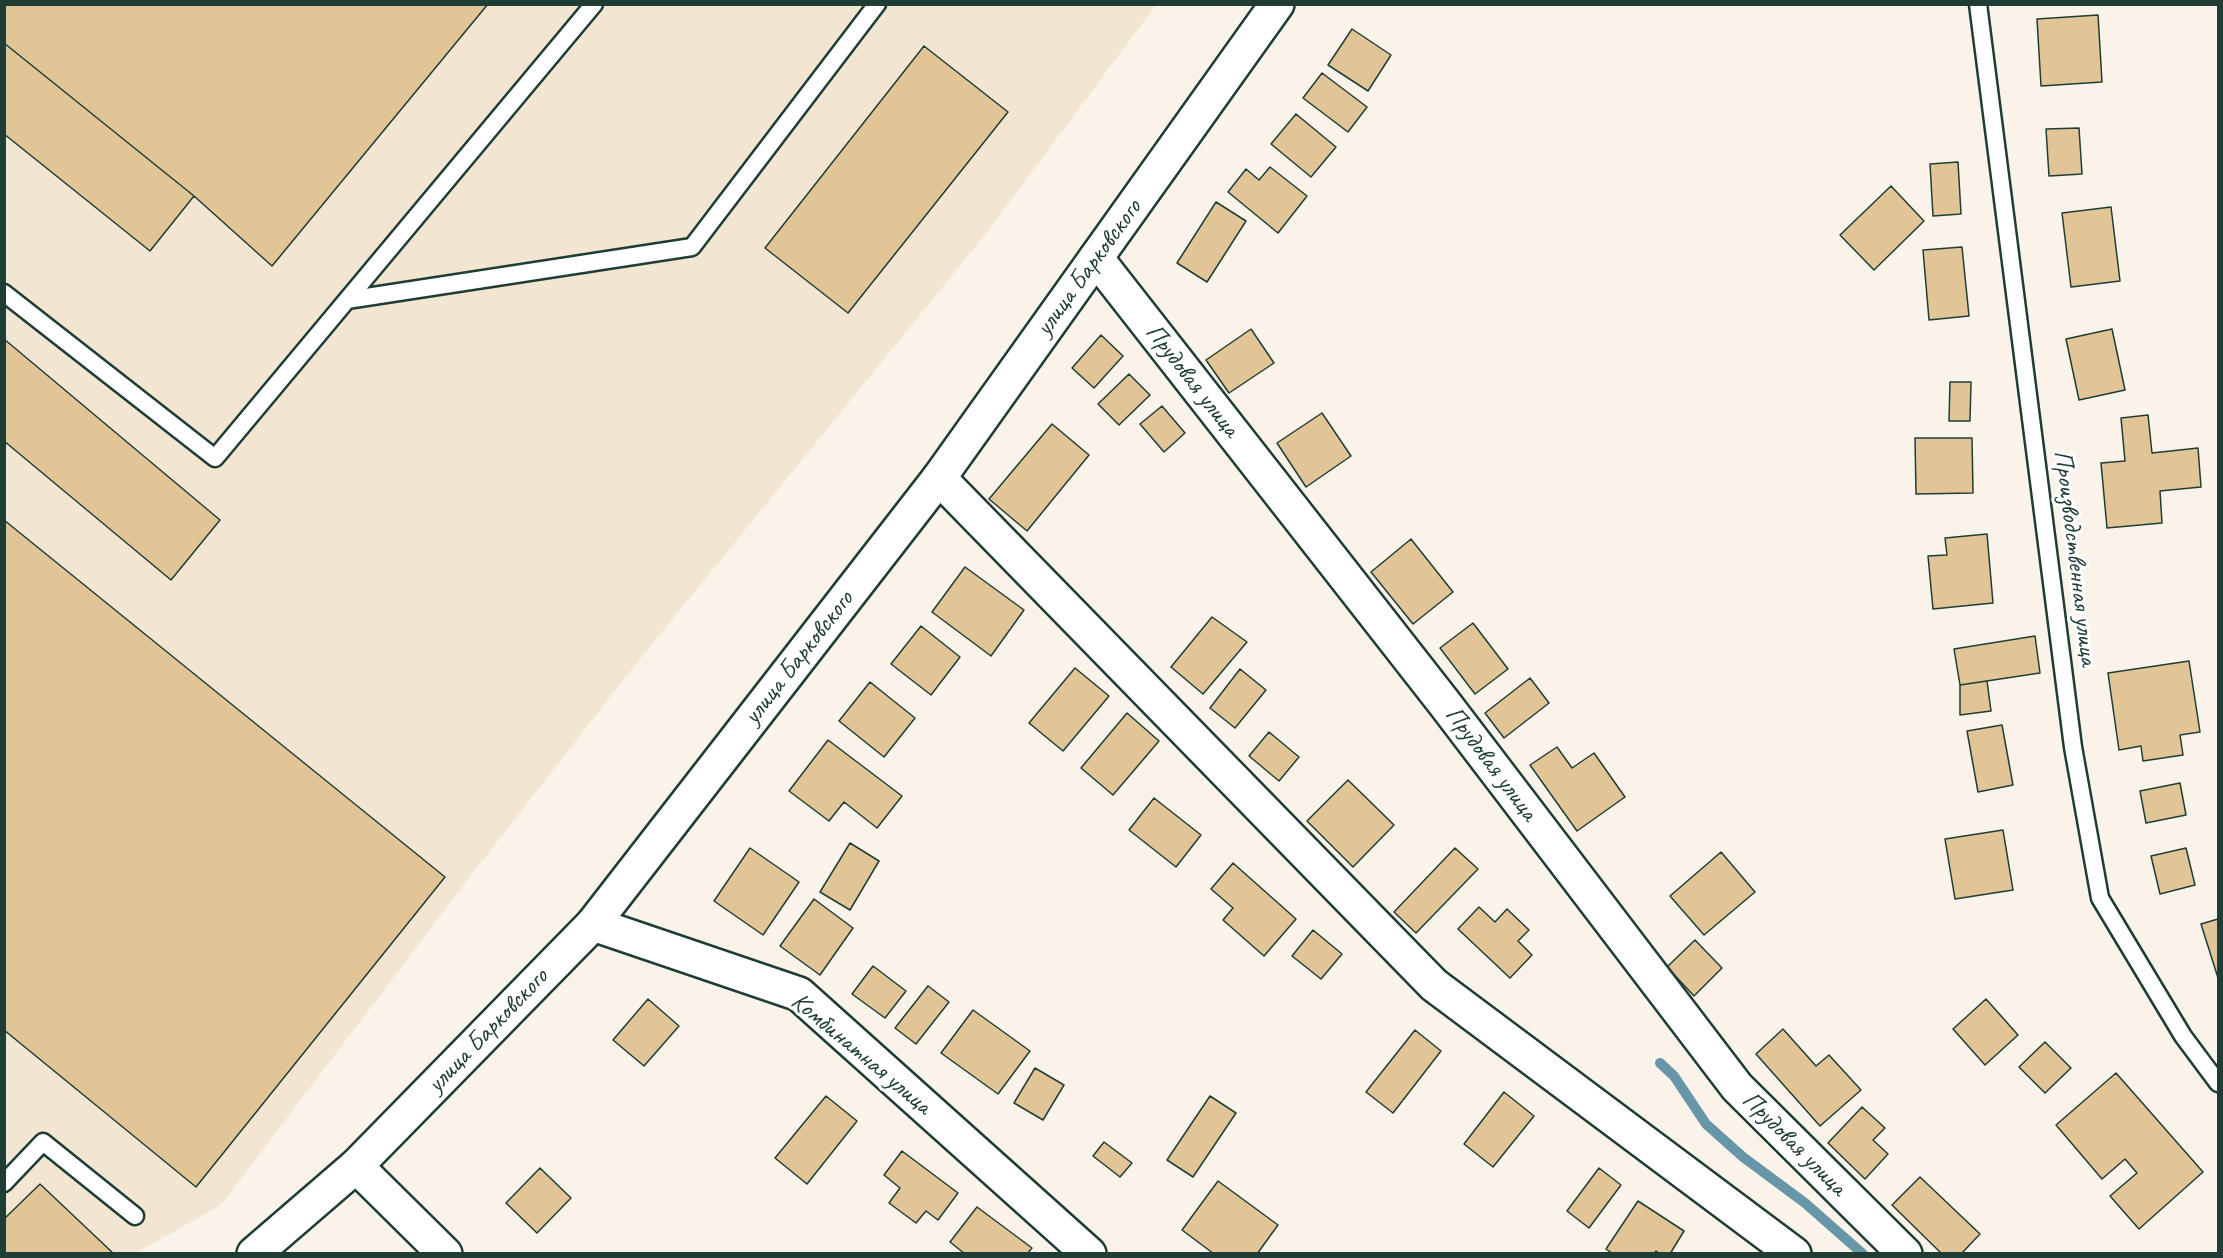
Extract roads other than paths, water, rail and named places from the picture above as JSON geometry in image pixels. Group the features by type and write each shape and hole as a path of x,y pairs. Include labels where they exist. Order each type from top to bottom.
{"street":[{"name":"улица Барковского","path":"254,1254 356,1166 593,924 939,478 1277,4"},
{"name":"Прудовая улица","path":"1096,258 1445,704 1737,1087 1905,1254"},
{"path":"939,478 1434,985 1794,1254"},
{"name":"Комбинатная улица","path":"593,924 799,994 1085,1252"},
{"path":"356,1166 445,1254"}],"lane":[{"path":"4,293 215,458 594,4"},
{"path":"347,300 692,247 876,4"},
{"name":"Производственная улица","path":"1978,4 2073,747 2100,898 2184,1036 2218,1083"},
{"path":"4,1183 43,1142 135,1216"}],"waterway":[{"path":"1660,1063 1674,1076 1706,1124 1743,1157 1805,1203 1863,1254"}]}
